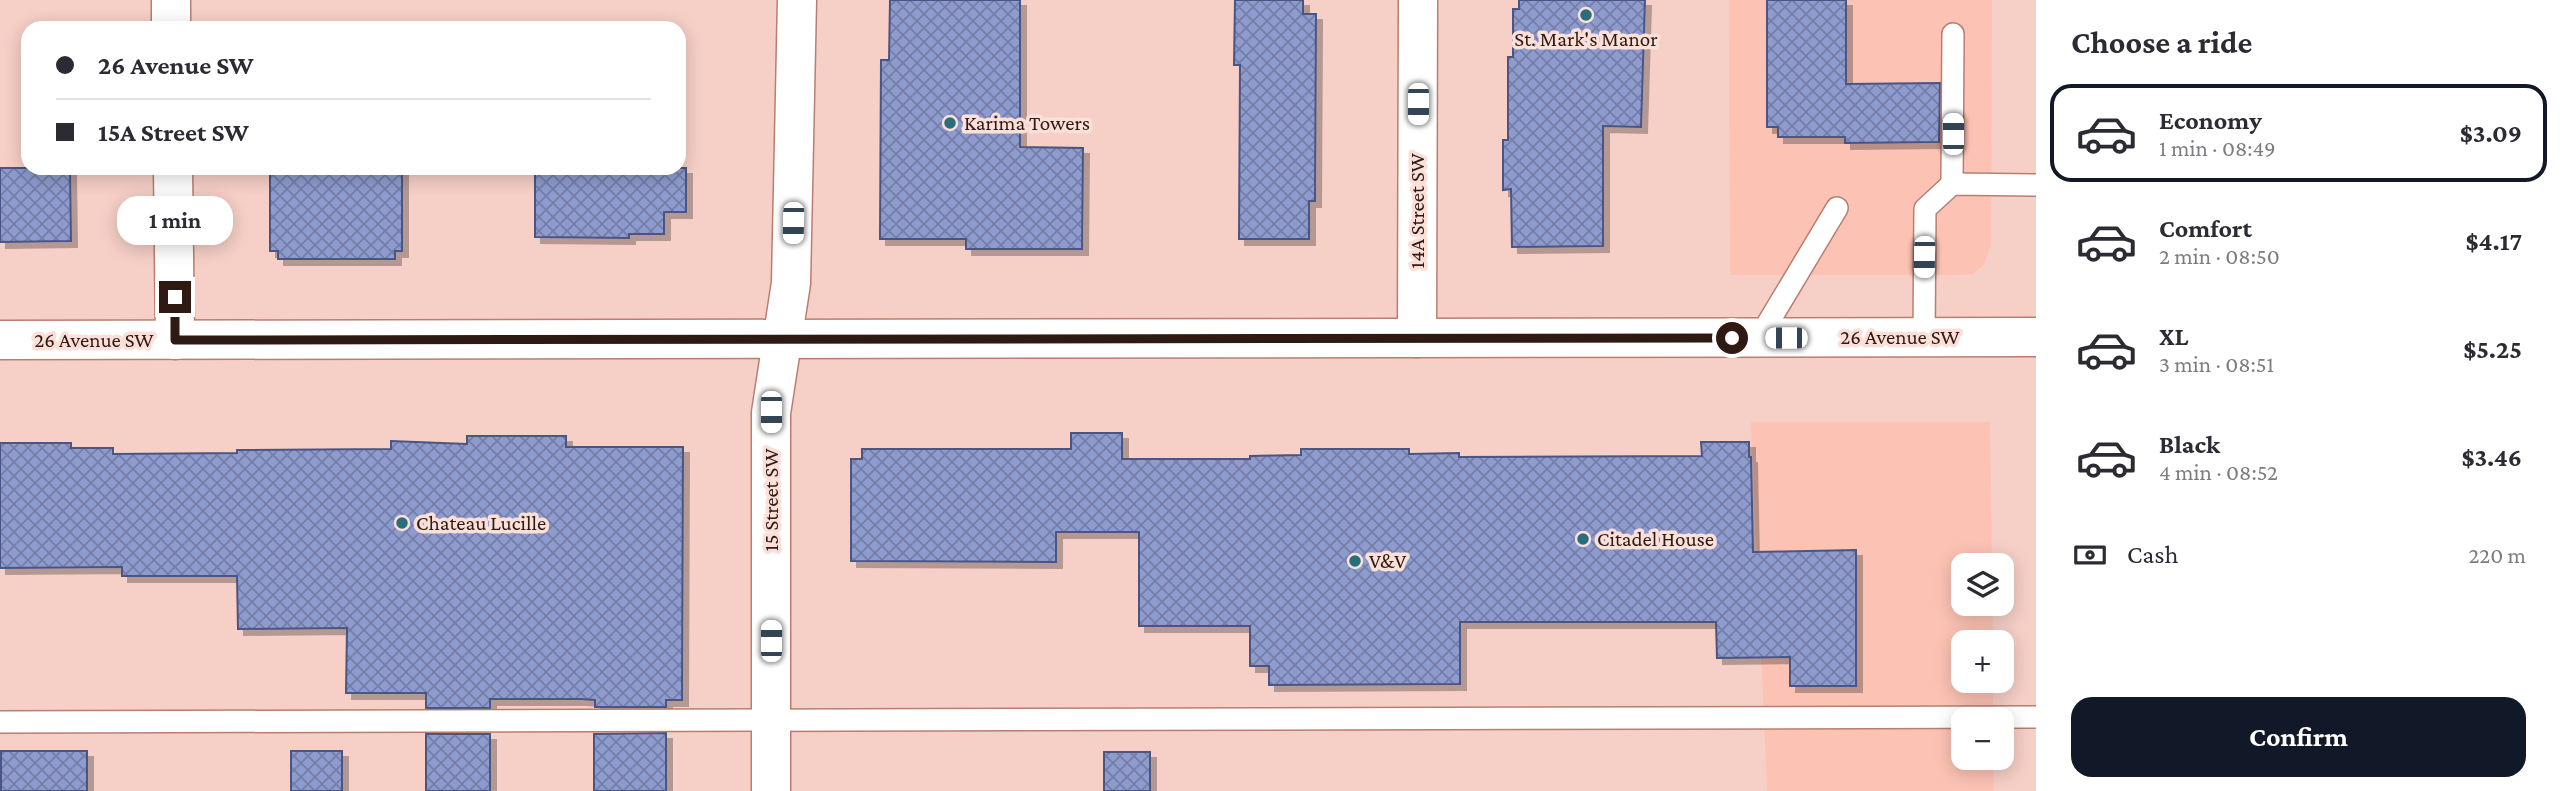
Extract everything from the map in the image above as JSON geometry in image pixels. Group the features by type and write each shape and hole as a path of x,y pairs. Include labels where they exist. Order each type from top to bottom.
{"street":[{"path":"171,0 171,21"},
{"name":"15 Street SW","path":"771,791 771,412 792,273 797,0"},
{"name":"14A Street SW","path":"1417,338 1418,0"},
{"path":"173,175 175,340"},
{"name":"26 Avenue SW","path":"0,340 2036,337"}],"lane":[{"path":"1952,184 1953,34"},
{"path":"1924,337 1925,209 1952,184 2036,185"},
{"path":"1759,338 1837,208"},
{"path":"0,722 2036,717"}],"shaded area":[{"path":"1729,0 1992,0 1991,245 1983,266 1973,274 1959,275 1730,275"},
{"path":"1751,422 1990,422 1992,553 1951,553 1951,616 1992,616 1993,630 1951,630 1951,693 1993,693 1993,707 1951,707 1951,770 1994,770 1994,791 1767,791"}],"building":[{"name":"Karima Towers","path":"890,0 1020,0 1020,147 1083,148 1082,249 966,249 966,239 880,239 881,60 889,60"},
{"path":"1235,0 1303,0 1303,14 1316,14 1315,201 1309,201 1309,239 1239,239 1240,65 1234,65"},
{"path":"1519,0 1645,0 1641,127 1603,126 1603,246 1512,247 1511,189 1503,190 1503,140 1508,140 1508,57 1513,57 1513,9 1519,9"},
{"path":"1767,0 1846,0 1846,84 1940,83 1939,142 1845,143 1845,137 1778,137 1778,127 1767,127"},
{"path":"0,168 21,168 21,175 70,175 71,241 0,242"},
{"path":"270,175 402,175 402,251 395,251 395,259 278,259 278,251 270,251"},
{"path":"535,175 686,175 686,212 664,212 664,234 629,234 629,238 535,237"},
{"path":"1071,433 1122,433 1122,459 1250,459 1250,456 1301,455 1301,449 1409,449 1409,454 1459,453 1459,457 1702,456 1701,442 1749,442 1753,552 1856,550 1856,686 1790,686 1790,657 1717,658 1716,622 1460,622 1460,684 1269,685 1269,666 1250,666 1250,626 1139,626 1139,532 1056,532 1056,562 851,561 851,459 862,459 862,449 1071,449"},
{"path":"467,436 566,436 566,447 683,447 682,700 666,700 666,707 595,707 595,700 490,699 490,708 426,708 426,693 346,693 347,628 238,629 237,576 122,576 122,567 0,568 0,443 71,443 71,448 113,448 113,454 237,453 237,450 391,449 391,441 467,444"},
{"path":"666,733 666,791 594,791 594,734"},
{"path":"426,734 490,734 490,791 426,791"},
{"path":"1,751 87,751 87,791 1,791"},
{"path":"291,751 342,751 342,791 291,791"},
{"path":"1104,752 1150,752 1150,791 1104,791"}],"place":[{"name":"St. Mark's Manor","path":"1586,15"},
{"name":"Karima Towers","path":"950,123"},
{"name":"Chateau Lucille","path":"402,523"},
{"name":"Citadel House","path":"1583,539"},
{"name":"V&V","path":"1355,561"}],"route":[{"path":"175,297 175,340 1732,338"}]}
